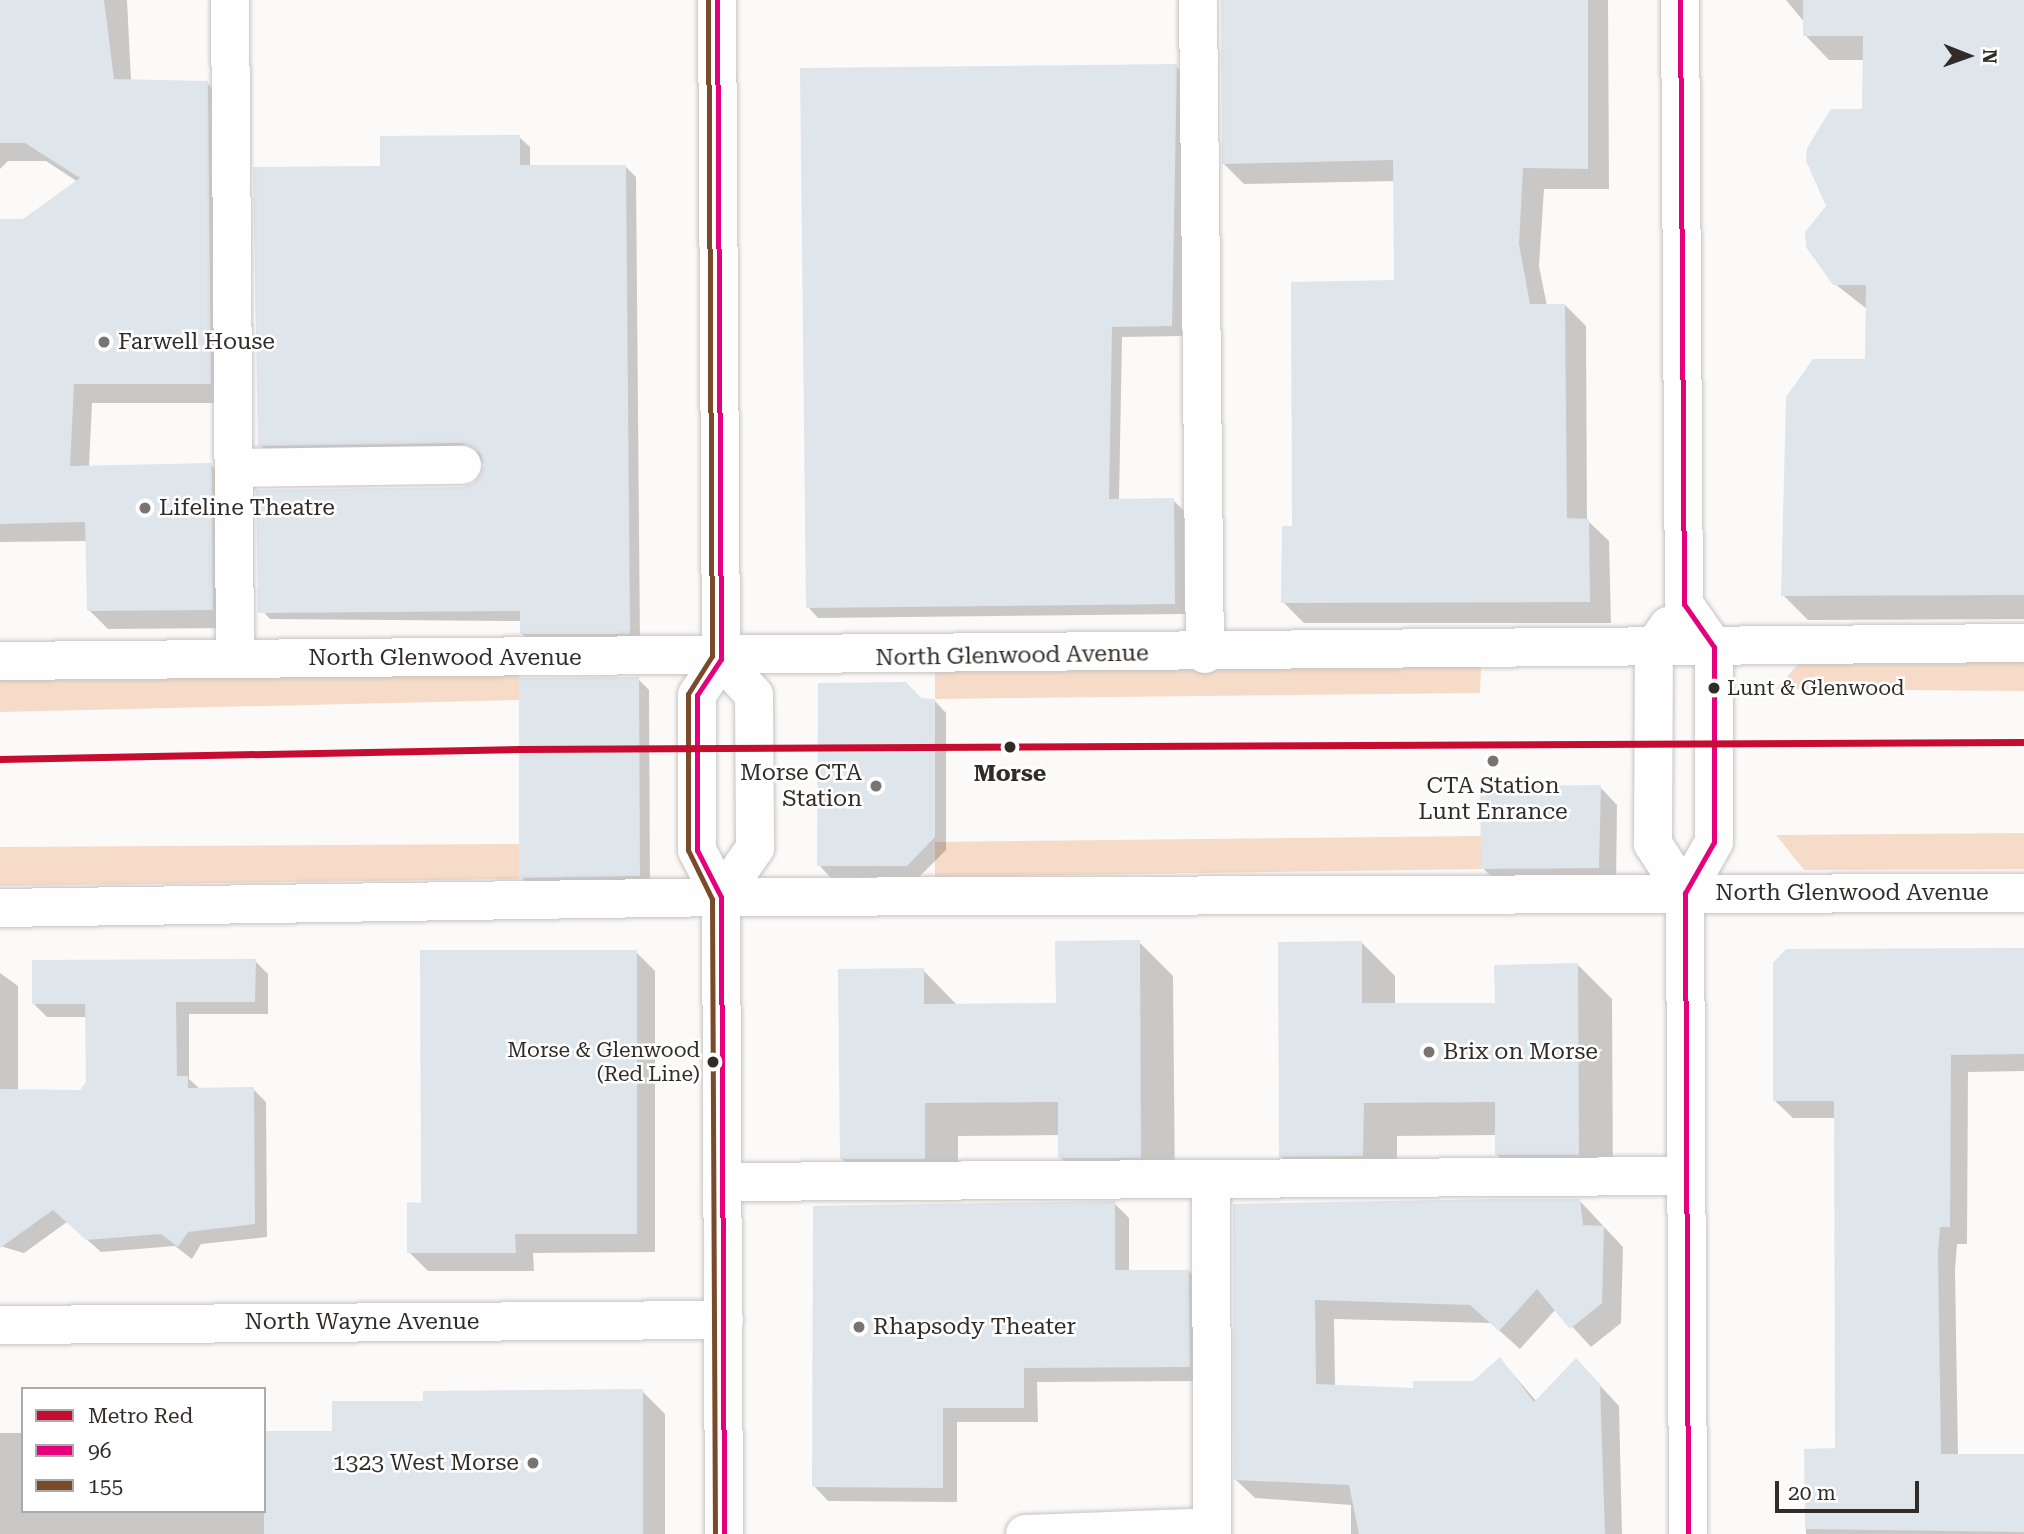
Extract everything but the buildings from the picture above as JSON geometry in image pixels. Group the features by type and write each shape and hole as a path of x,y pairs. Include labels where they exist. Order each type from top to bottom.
{"street":[{"path":"230,0 235,657"},
{"path":"717,0 721,659 697,695 697,850 722,897 724,1534"},
{"path":"1198,0 1205,654"},
{"path":"1680,0 1684,604 1714,647 1714,842 1685,893 1688,1534"},
{"path":"234,468 462,465"},
{"path":"1684,604 1654,647 1653,844 1685,893"},
{"name":"North Glenwood Avenue","path":"0,662 235,657 721,659 2024,643"},
{"path":"721,659 754,695 755,807 755,848 722,897"},
{"name":"North Glenwood Avenue","path":"0,908 722,897 2024,893"},
{"path":"723,1182 1686,1176"},
{"path":"1025,1534 1212,1531 1211,1181"},
{"name":"North Wayne Avenue","path":"0,1325 724,1320"}],"shaded area":[{"path":"2024,660 2024,691 1776,689 1801,661"},
{"path":"1481,666 1480,693 935,699 935,671"},
{"path":"519,674 519,700 0,712 0,677"},
{"path":"2024,833 2024,869 1804,870 1776,835"},
{"path":"1481,836 1481,869 935,877 935,842"},
{"path":"520,844 519,879 0,886 0,847"}],"metro line":[{"name":"Red","path":"0,759 519,749 2024,742"}],"transit line":[{"name":"155","path":"708,0 712,656 688,694 688,850 712,899 715,1534"},
{"name":"96","path":"717,0 721,659 697,695 697,850 721,897 724,1534"},
{"name":"96","path":"1680,0 1684,604 1714,647 1714,842 1685,893 1688,1534"}],"place":[{"name":"Farwell House","path":"104,342"},
{"name":"Lifeline Theatre","path":"145,508"},
{"name":"Lunt & Glenwood","path":"1714,688"},
{"name":"Morse","path":"1010,747"},
{"name":"CTA Station Lunt Enrance","path":"1493,761"},
{"name":"Morse CTA Station","path":"876,786"},
{"name":"Brix on Morse","path":"1429,1052"},
{"name":"Morse & Glenwood (Red Line)","path":"713,1062"},
{"name":"Rhapsody Theater","path":"859,1327"},
{"name":"1323 West Morse","path":"533,1463"}]}
